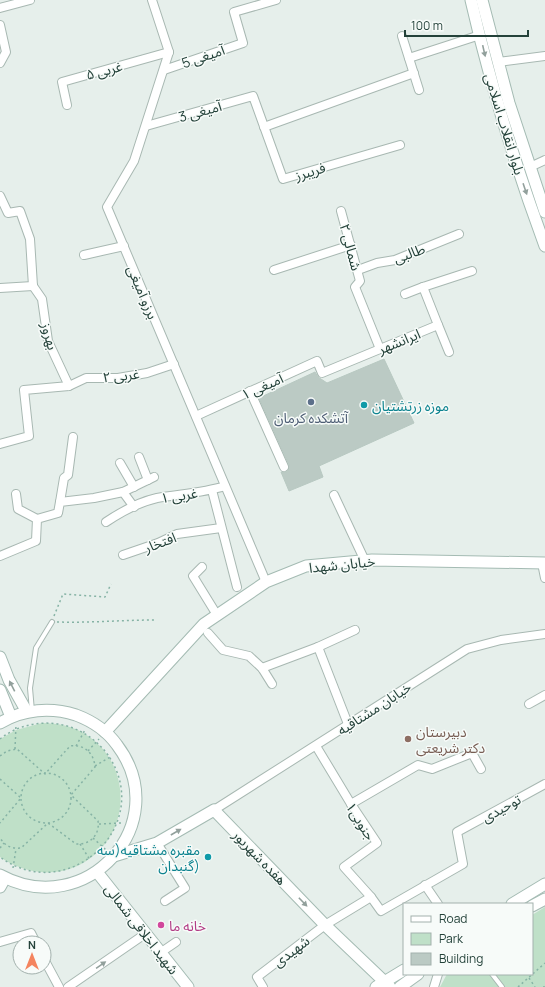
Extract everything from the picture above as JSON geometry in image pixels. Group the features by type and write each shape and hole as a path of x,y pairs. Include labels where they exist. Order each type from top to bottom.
{"main road":[{"name":"بلوار انقلاب اسلامی","path":"471,0 503,124 545,246"},
{"name":"بلوار انقلاب اسلامی","path":"482,0 514,120 545,212"},
{"name":"خیابان شهدا","path":"105,732 204,624 266,582 306,566 365,560 543,563"},
{"path":"0,657 22,714"},
{"path":"0,690 22,714"},
{"path":"0,723 22,714 59,711 70,713 90,722 105,732 121,750 130,770 135,791 135,807 132,823 123,844 114,856 97,872 77,882 55,887 32,886 4,880"},
{"path":"114,856 157,844 214,810"},
{"name":"هفده شهریور","path":"214,810 384,985"},
{"name":"شهید اخلاقی شمالی","path":"97,872 188,987"},
{"path":"514,903 545,884"},
{"path":"533,905 545,899"},
{"path":"384,985 403,971"},
{"path":"404,985 417,975"}],"street":[{"path":"0,8 30,0"},
{"path":"152,0 169,52"},
{"name":"آمیغی 5","path":"164,70 243,43 234,12 276,0"},
{"path":"0,25 6,52 0,63"},
{"path":"409,58 480,35"},
{"path":"402,36 419,90"},
{"name":"برزو آمیغی","path":"169,52 134,161 107,206 266,582"},
{"name":"۵ غربی","path":"67,105 62,82 169,52"},
{"path":"498,62 545,56"},
{"path":"264,127 414,73"},
{"name":"آمیغی 3","path":"146,126 253,96"},
{"name":"فریبرز","path":"253,96 283,180 400,145"},
{"path":"530,167 545,160"},
{"path":"0,196 8,213 20,212 30,239 33,286 0,288"},
{"name":"۲ شمالی","path":"341,211 358,270 360,281 355,287 380,349"},
{"name":"طالبی","path":"358,270 377,263 395,260 459,234"},
{"path":"274,270 351,245"},
{"path":"84,255 124,246"},
{"path":"405,294 472,271"},
{"name":"بهروز","path":"33,286 42,299 48,341 69,386"},
{"name":"ایرانشهر","path":"322,373 438,325 423,287"},
{"path":"438,325 449,352"},
{"name":"آمیغی ۱","path":"196,416 317,361 322,373"},
{"name":"۲ غربی","path":"0,444 29,436 24,390 69,386 86,378 118,378 147,372 174,364"},
{"path":"250,391 284,467"},
{"path":"16,494 18,509 38,519 58,513 64,478 68,475 73,437"},
{"path":"60,502 94,498 123,492 151,478 139,458"},
{"path":"120,463 134,487"},
{"name":"۱ غربی","path":"106,522 122,511 156,499 212,490 225,486"},
{"path":"212,490 237,587"},
{"path":"123,492 134,507"},
{"path":"334,495 365,560"},
{"path":"0,556 36,541 38,519"},
{"name":"افتخار","path":"123,555 158,543 177,534 221,528"},
{"path":"543,563 545,578"},
{"path":"202,567 192,576 217,615"},
{"path":"262,668 318,647 354,630"},
{"path":"208,633 223,650 249,656 262,668 272,684"},
{"name":"خیابان مشتاقیه","path":"214,810 467,649 501,640 545,634"},
{"path":"318,647 348,724"},
{"path":"529,704 545,695"},
{"name":"جنوبی۱","path":"316,746 351,804 377,843 344,867 371,897"},
{"path":"351,804 418,765 432,769 472,753 481,768"},
{"name":"توحیدی","path":"425,885 463,864 457,832 545,784"},
{"path":"157,844 185,888 164,901"},
{"path":"325,925 371,897 380,911 425,885 437,903"},
{"name":"شهیدی","path":"263,987 257,977 325,925"},
{"path":"68,987 145,934"},
{"path":"0,942 12,939"},
{"path":"160,953 176,942"},
{"path":"52,974 59,987"},
{"path":"434,987 438,975"}],"lane":[{"path":"22,714 30,688 36,648 52,622"},
{"path":"493,975 502,987"}],"path":[{"path":"111,584 105,597 63,594 52,622 81,623 123,620 155,620"},
{"path":"15,749 16,730 22,714"},
{"path":"76,746 90,722"},
{"path":"0,739 16,730 33,724 50,723 67,726 83,733 96,742 109,757 117,773 121,790 121,807 117,824 103,847 89,859 74,867 52,872 30,871 13,865 0,857"},
{"path":"88,751 105,732"},
{"path":"45,774 70,746 81,747 88,751 93,758 95,766"},
{"path":"0,756 7,751 15,749"},
{"path":"15,749 45,774"},
{"path":"71,795 95,766 121,750"},
{"path":"0,779 21,798 27,814 36,821 48,823 54,822 63,816 70,806 71,795 70,790 64,781 55,775 45,774 35,776 30,779 24,788 21,798 0,823"},
{"path":"48,823 76,844 86,843 93,838 97,831 99,824 98,821 71,795"},
{"path":"0,838 8,846 21,848 48,823"},
{"path":"99,824 132,823"},
{"path":"93,838 114,856"},
{"path":"0,848 4,843"},
{"path":"80,844 97,872"},
{"path":"4,880 13,865 16,848"},
{"path":"533,974 545,963"},
{"path":"518,987 532,975"},
{"path":"529,978 535,987"}],"green space":[{"path":"42,723 60,724 72,727 88,736 102,748 112,762 118,778 120,794 119,812 114,828 106,843 93,856 80,865 70,869 54,872 33,871 13,864 0,857 0,739 16,730"},
{"path":"545,907 545,987 440,987 446,975 533,975 533,914"}],"building":[{"path":"384,359 414,423 319,466 323,477 289,491 281,472 288,471 289,465 259,398 315,372 318,377 327,383"}],"place":[{"name":"آتشکده کرمان","path":"311,402"},
{"name":"موزه زرتشتیان","path":"364,405"},
{"name":"دبیرستان دکتر شریعتی","path":"408,739"},
{"name":"مقبره مشتاقیه(سه گنبدان)","path":"208,857"},
{"name":"خانه ما","path":"161,925"}]}
